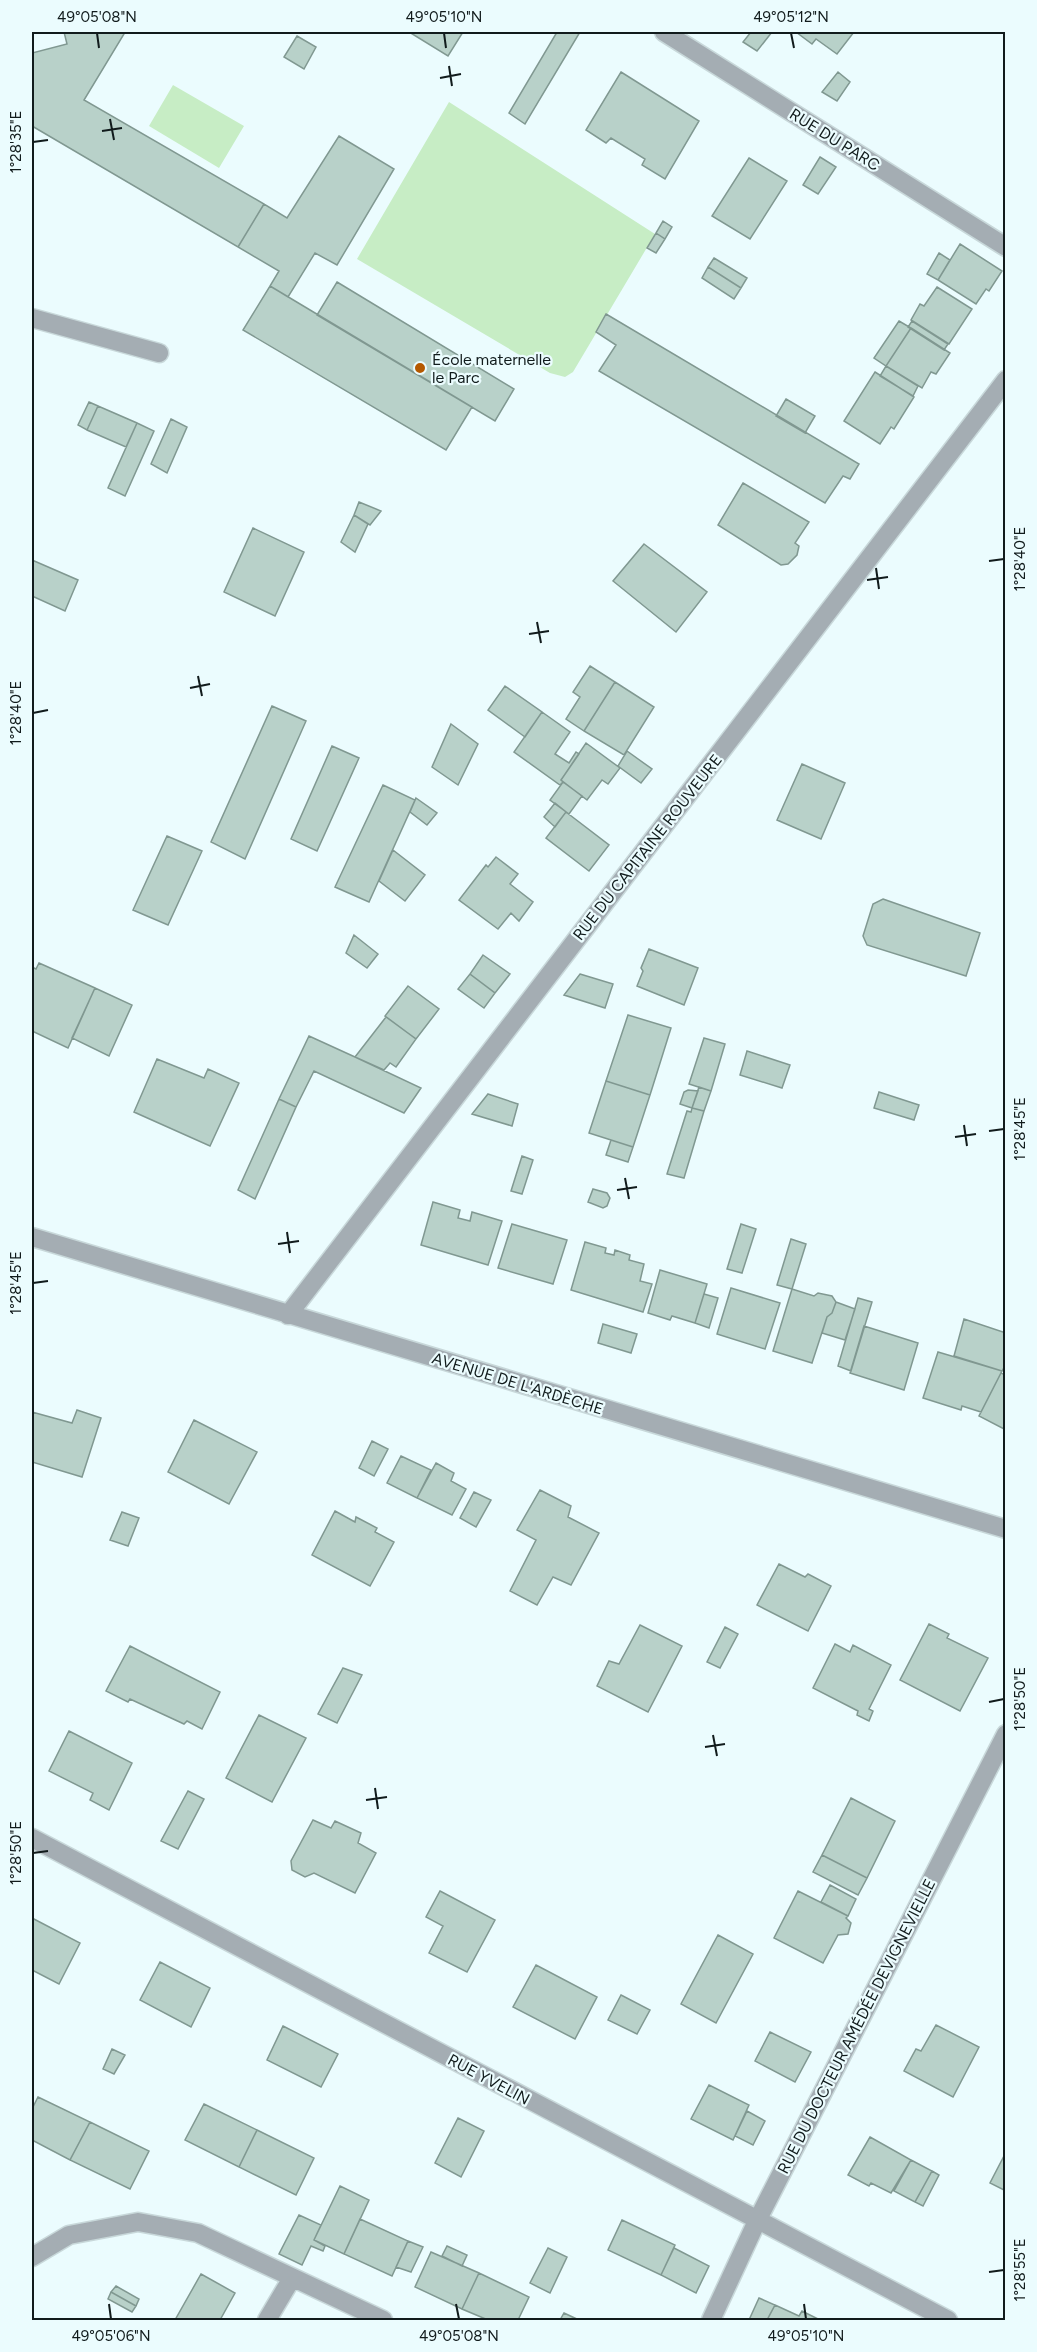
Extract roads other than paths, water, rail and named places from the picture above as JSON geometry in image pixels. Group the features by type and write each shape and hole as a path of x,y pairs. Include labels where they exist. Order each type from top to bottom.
{"street":[{"name":"RUE DU PARC","path":"664,32 1005,247"},
{"path":"32,318 159,353"},
{"name":"RUE DU CAPITAINE ROUVEURE","path":"288,1314 1005,380"},
{"name":"AVENUE DE L'ARDÈCHE","path":"32,1237 1005,1529"},
{"name":"RUE DU DOCTEUR AMÉDÉE DEVIGNEVIELLE","path":"711,2320 757,2221 1005,1734"},
{"name":"RUE YVELIN","path":"32,1838 948,2320"},
{"path":"32,2257 69,2235 138,2222 198,2233 383,2320"},
{"path":"267,2320 292,2278"}],"place":[{"name":"École maternelle le Parc","path":"420,368"}]}
